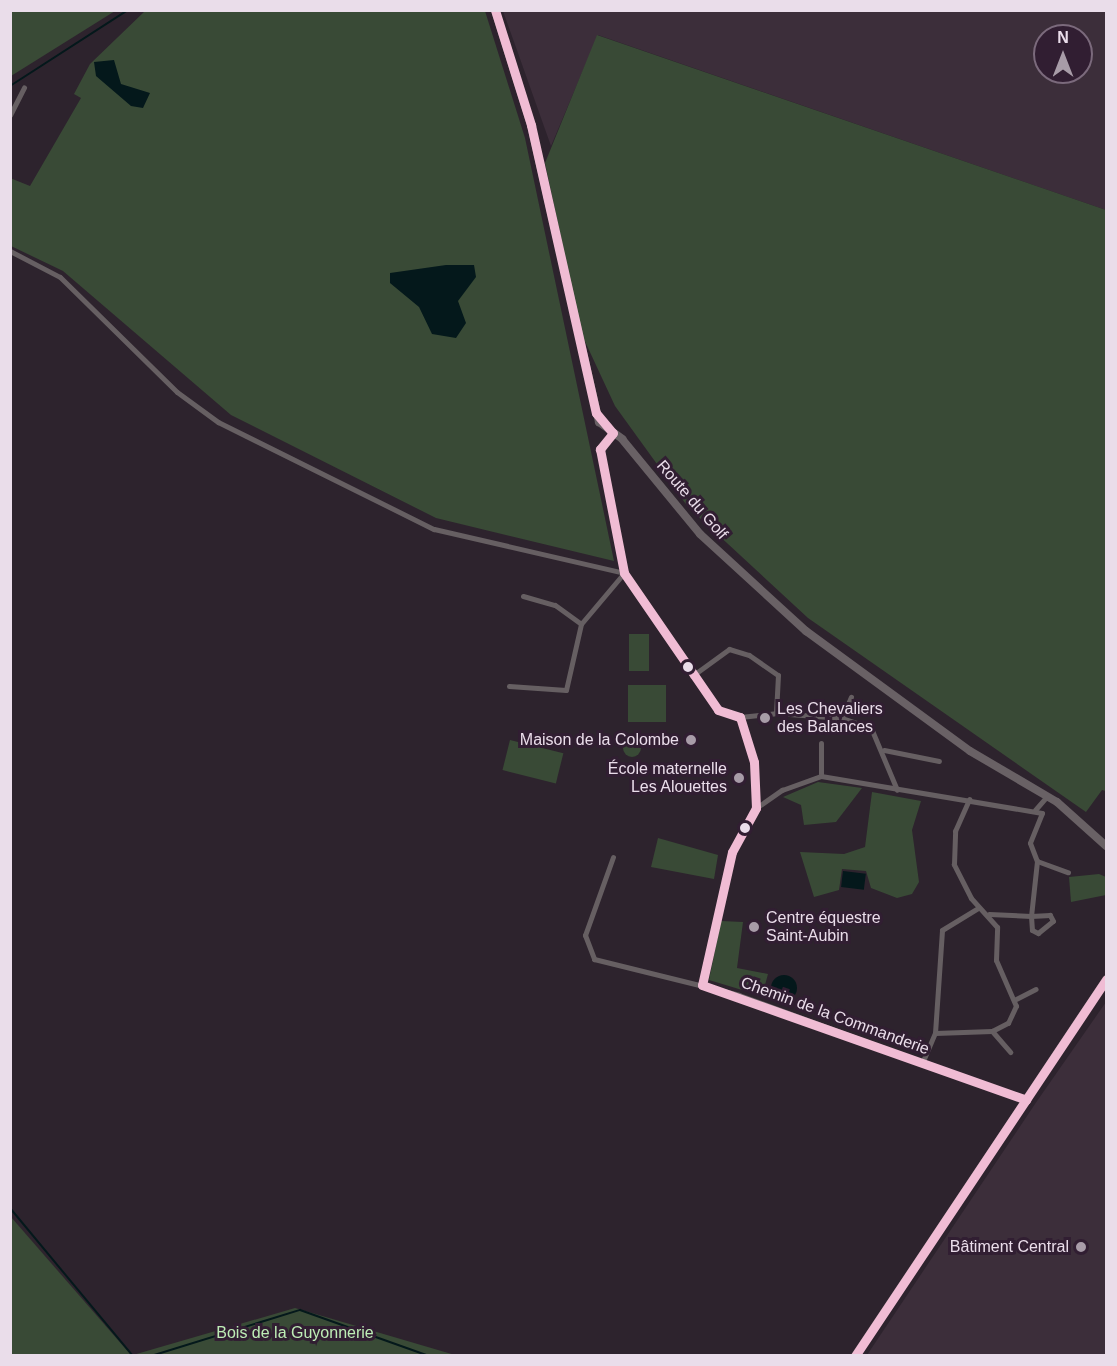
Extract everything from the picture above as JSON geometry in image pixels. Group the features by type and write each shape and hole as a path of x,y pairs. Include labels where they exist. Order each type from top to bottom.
{"main road":[{"path":"855,1356 1026,1100 1104,988 1107,980"}],"street":[{"name":"Route du Golf","path":"495,10 531,125 596,413 700,534 806,631 970,751 1047,796 1107,846"},
{"path":"10,115 24,87"},
{"path":"10,251 60,278 177,392 218,422 434,529 624,573"},
{"path":"613,433 600,449 624,573 692,676 718,710 740,717 776,713 842,718 874,729 884,750 897,790"},
{"path":"509,686 566,690 581,624 624,573"},
{"path":"523,596 555,605 581,624"},
{"path":"692,676 729,649 748,655 778,675 776,713"},
{"path":"842,718 851,697"},
{"path":"740,717 754,762 756,808"},
{"path":"821,743 821,776"},
{"path":"884,750 939,761"},
{"path":"702,985 732,852 756,808 782,790 821,776 897,790 969,799 1035,810 1043,817 1030,843 1036,861 1031,915 1038,933 1053,921 1050,915 1031,915 989,914 978,908 953,856 955,831 969,799"},
{"path":"1035,810 1047,796"},
{"name":"Chemin de la Commanderie","path":"613,857 585,935 594,959 702,985 923,1061 1026,1100"},
{"path":"1036,861 1068,872"},
{"path":"923,1061 935,1033 942,930 978,908"},
{"path":"989,914 997,927 996,960 1016,999"},
{"path":"935,1033 992,1031 1008,1023 1016,999 1036,989"},
{"path":"992,1031 1010,1052"}],"shaded area":[{"path":"503,11 1106,11 1106,210 598,35 551,146"},
{"path":"114,60 121,84 150,93 143,108 131,106 96,76 94,62"},
{"path":"446,265 474,265 476,277 458,301 466,323 456,338 432,334 419,307 390,283 390,273"},
{"path":"843,871 866,874 864,890 841,887"},
{"path":"784,975 793,979 797,988 793,997 784,1001 775,997 771,988 775,979"},
{"path":"1106,1002 1106,1355 867,1355 1035,1104"}],"green space":[{"path":"11,10 115,10 115,11 11,76"},
{"path":"145,11 485,11 525,138 614,561 436,518 231,415 63,271 11,246 10,178 30,186 81,98 74,94 90,64"},
{"path":"597,35 1106,210 1106,791 1102,790 1086,812 808,618 688,507 615,406 582,335 545,163"},
{"path":"629,634 649,634 649,671 629,671"},
{"path":"628,685 666,685 666,722 628,722"},
{"path":"628,739 636,739 641,744 639,755 628,757 623,752 623,744"},
{"path":"510,740 563,753 556,783 503,770"},
{"path":"818,782 862,788 836,822 804,825 801,805 783,797"},
{"path":"872,792 921,801 912,830 919,882 912,894 897,898 871,888 866,871 842,869 839,890 814,897 800,852 844,854 865,847"},
{"path":"658,838 718,855 714,879 651,867"},
{"path":"1099,874 1106,877 1106,895 1071,902 1069,877"},
{"path":"721,921 743,922 737,968 768,974 762,996 709,980"},
{"path":"11,1217 131,1355 11,1355"},
{"name":"Bois de la Guyonnerie","path":"295,1308 455,1355 133,1355"}],"waterway":[{"path":"10,86 128,10"},
{"path":"10,1208 133,1356"},
{"path":"151,1356 300,1310 429,1356"}],"transit line":[{"path":"495,10 531,125 596,413 613,433 600,449 624,573 718,710 740,717 754,762 756,808 732,852 702,985 1026,1100"},
{"path":"855,1356 1106,979"}],"place":[{"name":"Les Chevaliers des Balances","path":"765,718"},
{"name":"Maison de la Colombe","path":"691,740"},
{"name":"École maternelle Les Alouettes","path":"739,778"},
{"name":"Centre équestre Saint-Aubin","path":"754,927"},
{"name":"Bâtiment Central","path":"1081,1247"}]}
